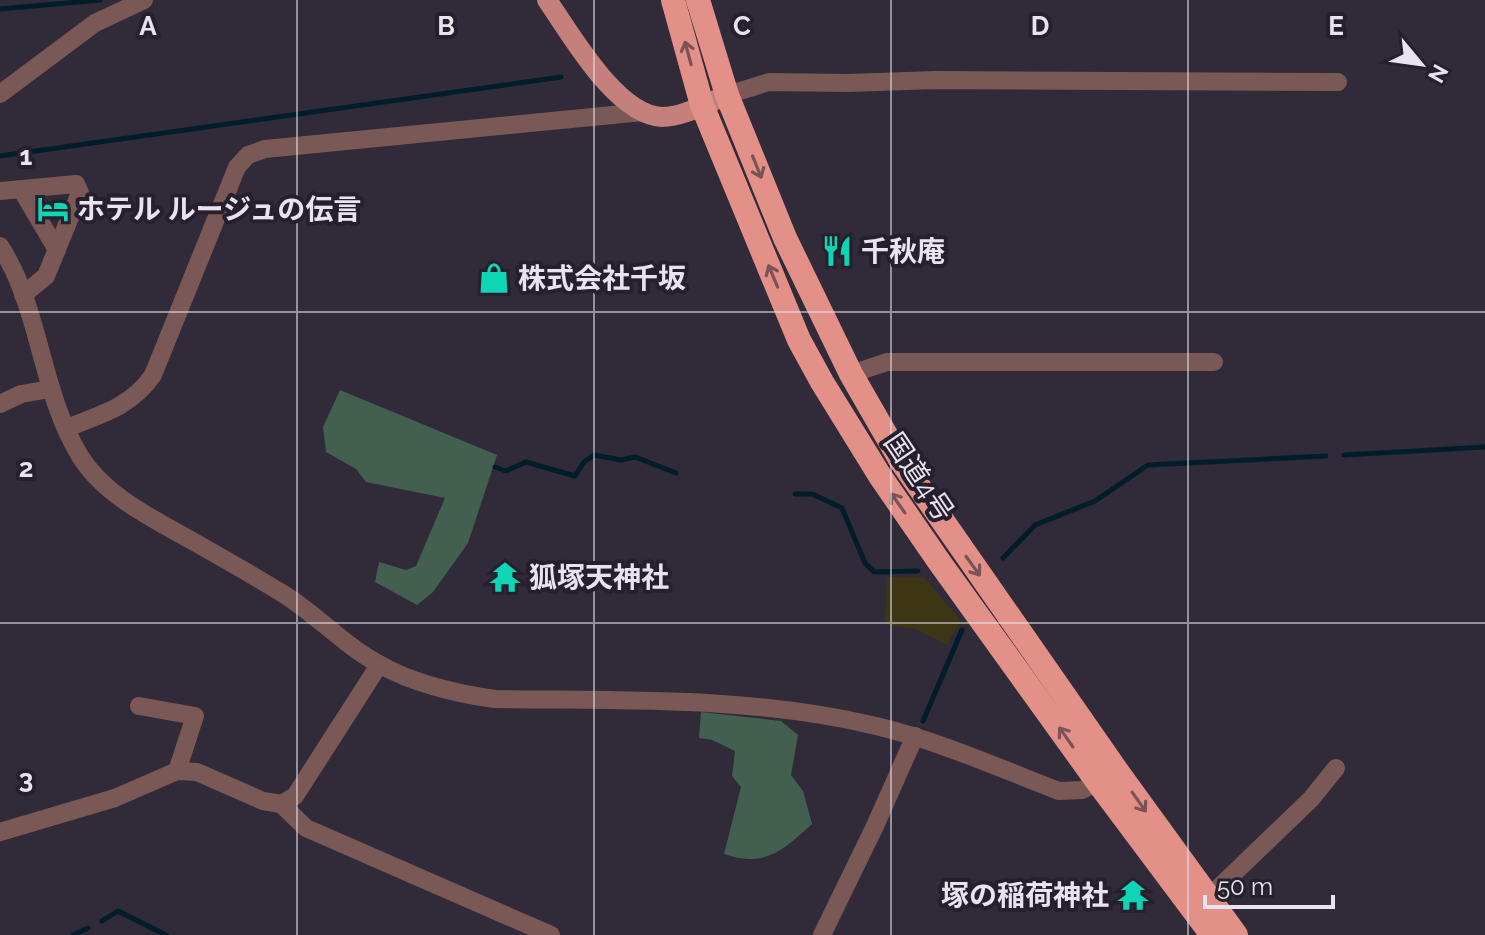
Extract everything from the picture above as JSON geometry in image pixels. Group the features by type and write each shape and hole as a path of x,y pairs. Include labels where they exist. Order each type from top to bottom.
{"highway":[{"name":"国道4号","path":"673,0 702,105 799,340 822,382 889,489 1108,777 1236,935"},
{"name":"国道4号","path":"698,0 727,95 785,238 851,374 901,461 1212,935"}],"main road":[{"path":"547,0 615,93 643,112 662,117 727,95"}],"street":[{"path":"0,94 95,23 144,0"},
{"path":"727,95 769,82 1338,82"},
{"path":"67,428 123,405 142,391 153,375 237,167 248,155 265,149 643,112"},
{"path":"0,191 76,184 80,193 46,276 23,295"},
{"path":"21,189 57,250"},
{"path":"0,246 9,259 23,295 50,389 80,457 103,482 137,509 288,597 379,665 432,685 495,699 730,704 802,711 915,736 1059,791 1082,790 1108,777"},
{"path":"851,374 887,362 1214,362"},
{"path":"0,404 21,394 50,389"},
{"path":"281,804 295,796 379,665"},
{"path":"139,706 195,716 177,771"},
{"path":"822,935 915,736"},
{"path":"1208,898 1311,799 1336,768"},
{"path":"0,832 115,798 177,771 197,772 263,801 281,804 306,828 551,935"}],"green space":[{"path":"340,390 497,455 468,543 433,592 417,605 375,582 379,562 406,570 416,566 445,498 366,482 356,469 326,452 323,427"},
{"path":"701,712 781,721 798,735 791,775 803,791 812,824 782,849 762,858 751,859 724,854 741,787 732,776 735,751 712,740 699,738"}],"sand":[{"path":"887,577 924,577 961,621 947,645 916,629 885,625"}],"waterway":[{"path":"0,9 100,0"},
{"path":"0,156 561,77"},
{"path":"1344,455 1485,447"},
{"path":"495,467 506,471 526,462 575,476 584,462 594,455 621,460 635,457 676,473"},
{"path":"1003,558 1035,525 1095,501 1148,465 1326,456"},
{"path":"795,494 812,494 842,508 865,563 874,572 918,571"},
{"path":"923,721 962,630"},
{"path":"102,921 118,911 166,935"},
{"path":"73,935 88,928"}],"place":[{"name":"ホテル ルージュの伝言","path":"53,209"},
{"name":"千秋庵","path":"837,251"},
{"name":"株式会社千坂","path":"494,278"},
{"name":"狐塚天神社","path":"505,577"},
{"name":"塚の稲荷神社","path":"1133,895"}]}
